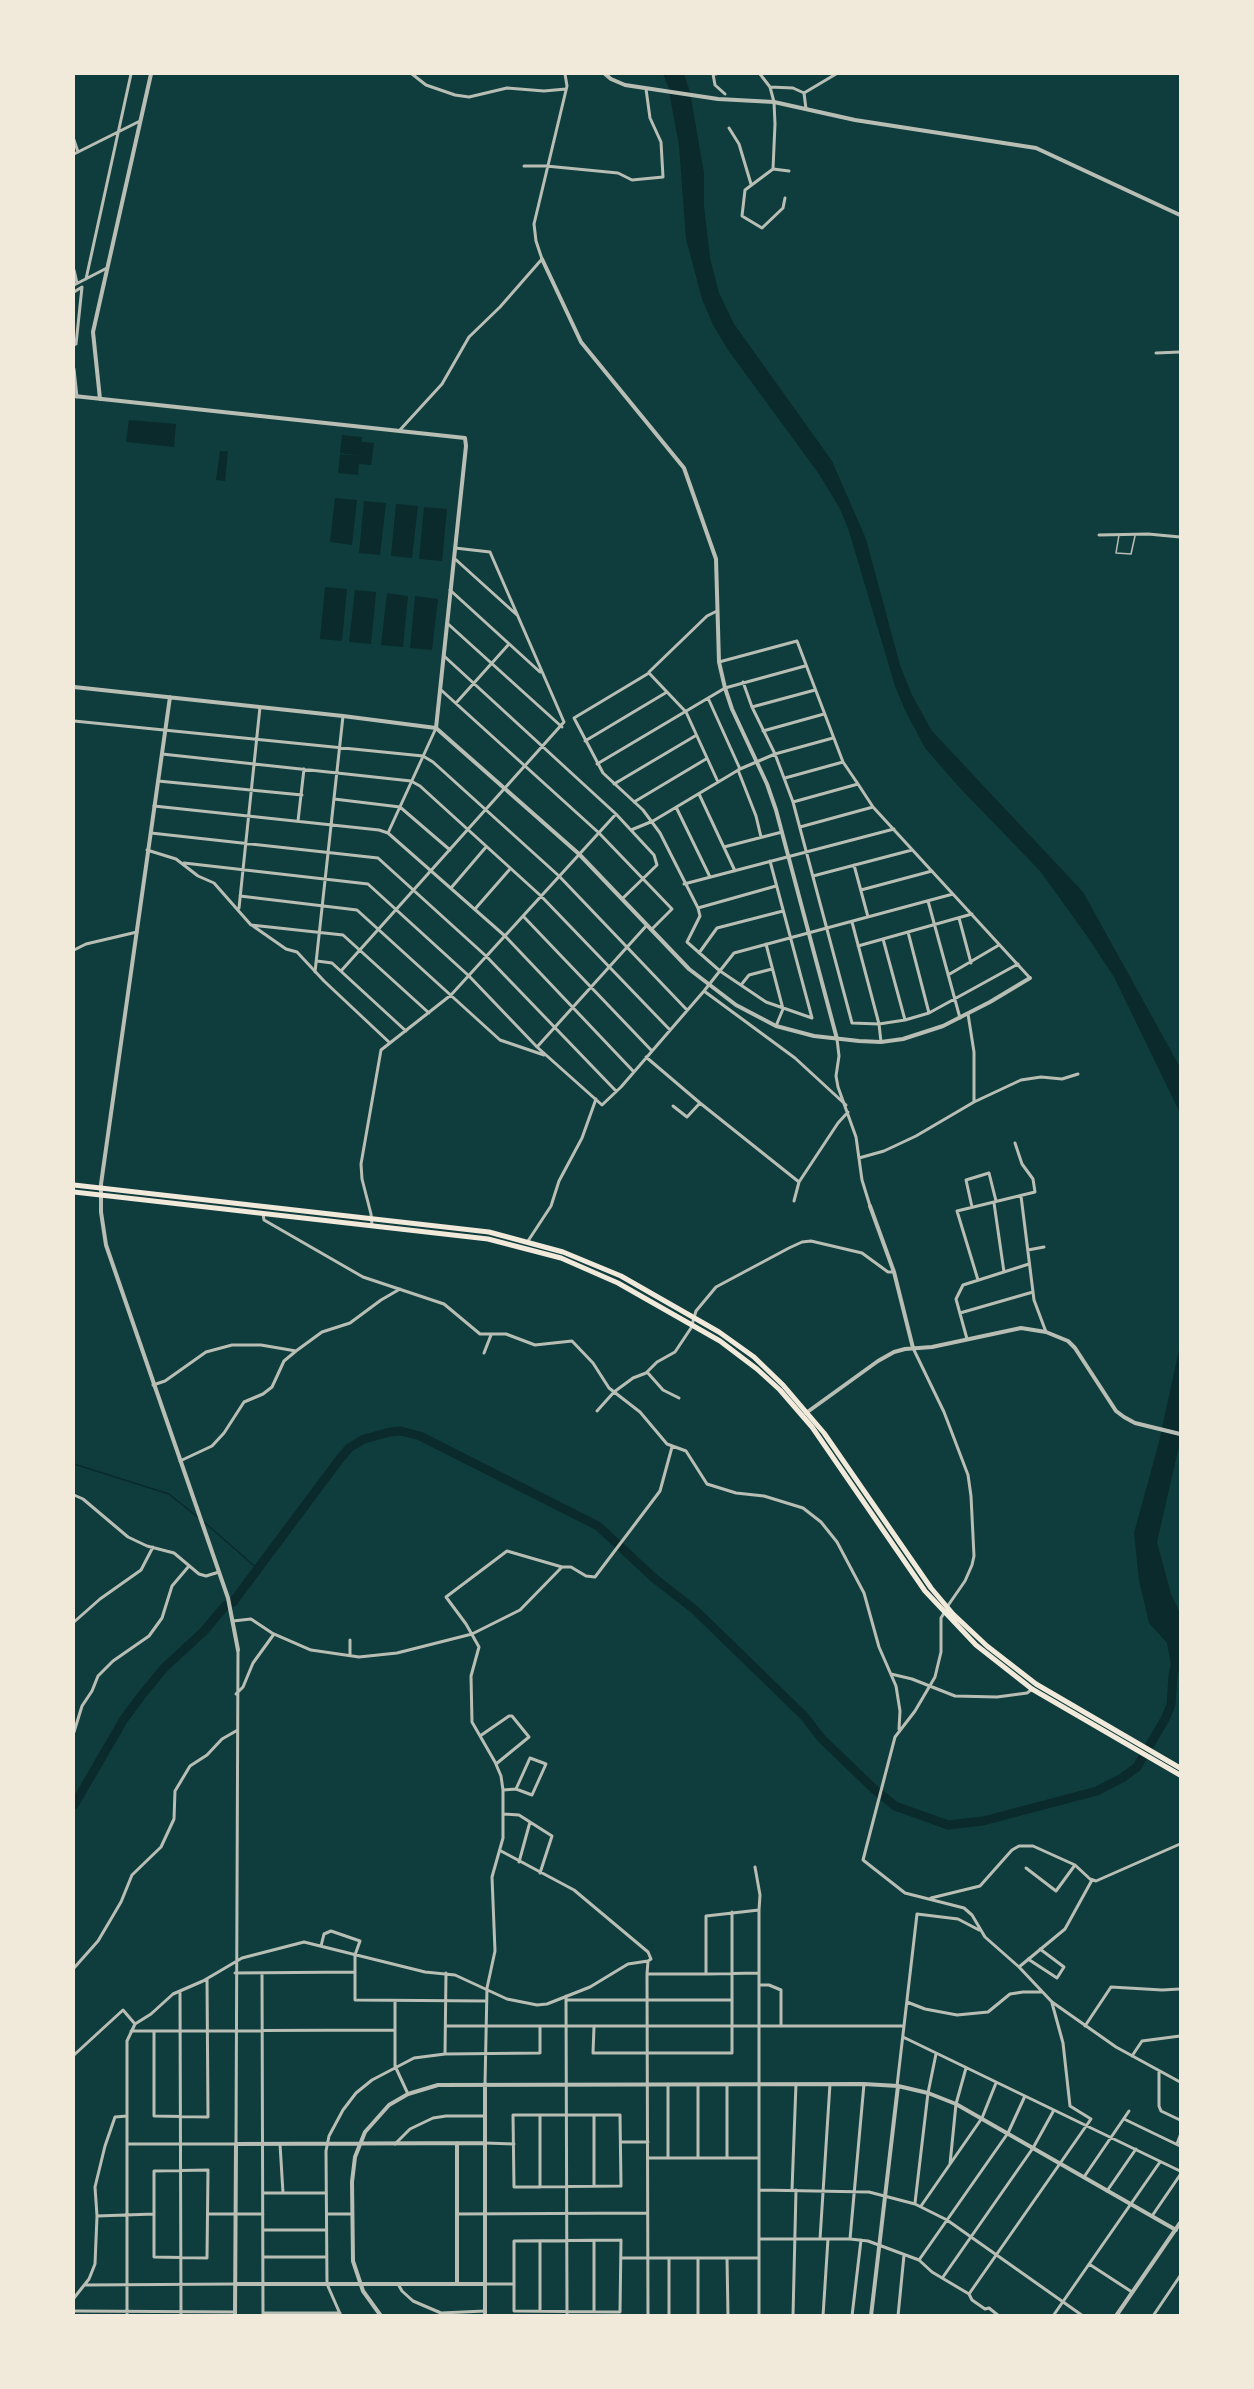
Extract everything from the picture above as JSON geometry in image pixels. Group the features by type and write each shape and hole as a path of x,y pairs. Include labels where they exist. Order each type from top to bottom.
{"highway":[{"path":"74,1185 101,1191 372,1222 488,1239 534,1249 609,1278 692,1320"},
{"path":"74,1192 101,1191"},
{"path":"372,1222 489,1232 564,1252 603,1268 692,1320 757,1369 805,1414 901,1558 981,1650 1032,1689 1180,1768"},
{"path":"946,1610 1018,1672 1133,1744"},
{"path":"1154,1756 1180,1775"}],"street":[{"path":"86,279 131,74"},
{"path":"100,399 93,332 151,74"},
{"path":"411,74 426,85 455,95 469,97 507,88 544,91 566,89"},
{"path":"565,74 566,89 534,224 536,246 582,342 684,468 716,559 719,662 725,687 732,709 767,784 782,832 837,1039 838,1086 846,1105 860,1158 862,1180 894,1272 913,1348 944,1412 968,1475 974,1556 972,1565 965,1581 941,1618 941,1652 930,1686 896,1737 863,1860 898,1888 964,1908 972,1915 980,1930"},
{"path":"606,74 611,79 625,85 718,99 774,102 855,120 1036,148 1180,215"},
{"path":"716,74 713,74 715,85 725,94"},
{"path":"760,74 770,87 774,102 773,169"},
{"path":"804,93 836,74"},
{"path":"770,87 793,88 804,93"},
{"path":"524,166 618,173 632,180 663,177 662,142 650,118 645,88"},
{"path":"804,93 806,109"},
{"path":"74,154 140,121"},
{"path":"729,128 739,144 752,184"},
{"path":"74,140 78,152"},
{"path":"785,198 783,208 762,228 742,216 745,190 773,169 789,171"},
{"path":"399,431 442,384 469,337 500,307 542,259"},
{"path":"74,270 75,284 107,268"},
{"path":"74,292 82,287 76,344 74,345"},
{"path":"1156,353 1180,352"},
{"path":"74,369 75,397 462,438 466,441 436,728 388,833"},
{"path":"1100,535 1136,534 1180,537"},
{"path":"341,971 562,727 564,722 490,552 455,548"},
{"path":"454,558 518,615"},
{"path":"450,590 543,674"},
{"path":"717,611 707,616 649,673 574,718 597,764 653,821 698,908 700,916 687,942 741,986 783,1009 812,1018 770,861"},
{"path":"447,623 562,727"},
{"path":"74,687 260,706 436,728 579,854 681,961 742,1008 776,1026 814,1036 881,1042 922,1034 960,1018 1030,978 873,807 843,762 797,641 719,662"},
{"path":"456,703 510,644"},
{"path":"444,656 616,814 654,855 657,865 622,899"},
{"path":"597,764 725,687 806,666"},
{"path":"649,673 686,712 718,782"},
{"path":"743,682 752,707 775,754 793,802 852,1023 879,1024 929,1013 1018,964"},
{"path":"440,689 598,833 672,909 651,930"},
{"path":"752,707 815,690"},
{"path":"585,741 667,692"},
{"path":"74,2311 236,2314 235,1962 238,1650 233,1620 222,1581 106,1245 100,1212 147,850 170,697"},
{"path":"708,698 739,770 761,837"},
{"path":"239,909 260,706"},
{"path":"763,730 824,714"},
{"path":"315,972 343,716"},
{"path":"74,721 423,756 433,762 559,876 687,1010"},
{"path":"614,783 695,736"},
{"path":"631,830 653,821 757,761 833,738"},
{"path":"162,754 411,781 420,786 541,896 670,1031"},
{"path":"634,802 706,759"},
{"path":"785,778 843,762"},
{"path":"298,822 304,769"},
{"path":"158,781 302,795"},
{"path":"793,802 858,784"},
{"path":"698,793 735,871"},
{"path":"334,799 400,807 450,850"},
{"path":"154,806 388,833 505,936 634,1072"},
{"path":"676,807 710,878"},
{"path":"800,827 873,807"},
{"path":"372,1222 362,1179 361,1164 381,1050 451,995 616,814"},
{"path":"684,884 894,829"},
{"path":"724,847 782,832"},
{"path":"150,833 378,858 486,956 616,1091"},
{"path":"451,888 486,847"},
{"path":"147,850 167,855 184,863 198,876 213,883 239,909 251,925 286,949 297,952 390,1043"},
{"path":"813,876 912,850"},
{"path":"184,863 364,882 469,976 537,1047 602,1105 710,985 734,953 952,894"},
{"path":"854,865 868,917"},
{"path":"475,909 510,869"},
{"path":"861,890 932,871"},
{"path":"698,908 777,886"},
{"path":"240,896 357,910 500,1040 549,1057"},
{"path":"928,900 960,1018"},
{"path":"699,953 717,928 783,911"},
{"path":"858,946 972,915"},
{"path":"523,916 652,1051"},
{"path":"959,918 971,963"},
{"path":"852,921 879,1024 881,1042"},
{"path":"251,925 343,935 429,1013"},
{"path":"537,1047 647,925"},
{"path":"74,950 86,944 137,932"},
{"path":"908,932 929,1013"},
{"path":"883,939 905,1020"},
{"path":"766,944 783,1009 776,1026"},
{"path":"948,975 999,945"},
{"path":"316,961 332,963 406,1030"},
{"path":"741,986 749,975 772,969"},
{"path":"704,991 795,1058 846,1105"},
{"path":"968,1014 974,1052 974,1102"},
{"path":"646,1057 799,1182"},
{"path":"860,1158 884,1151 930,1130 974,1102 1021,1080 1041,1077 1062,1079 1078,1074"},
{"path":"528,1242 551,1206 559,1181 582,1138 596,1099"},
{"path":"674,1106 687,1117 700,1103"},
{"path":"794,1201 799,1182 838,1123 848,1112"},
{"path":"978,1280 957,1211 1035,1192 1033,1179 1022,1164 1015,1143"},
{"path":"972,1208 966,1180 989,1173 1004,1272"},
{"path":"1021,1196 1034,1300 1046,1332"},
{"path":"263,1209 264,1220 363,1277 444,1304 480,1334 506,1334 535,1345 572,1341 598,1369 605,1384 640,1412 672,1448 686,1451 702,1480 713,1488 764,1496 803,1508 821,1521 837,1542 851,1571 861,1584 879,1647 899,1700 899,1731"},
{"path":"597,1411 614,1392 675,1352 702,1302 726,1280 806,1241 862,1253 888,1272 894,1272"},
{"path":"1028,1250 1044,1247"},
{"path":"967,1339 956,1299 963,1285 1029,1264"},
{"path":"180,1461 212,1446 224,1433 244,1402 263,1394 272,1387 284,1361 296,1351 322,1332 350,1323 400,1289"},
{"path":"960,1313 1033,1292"},
{"path":"805,1414 894,1352 932,1347 1014,1328 1046,1332 1068,1341 1075,1348 1116,1411 1135,1422 1180,1434"},
{"path":"484,1353 490,1335"},
{"path":"153,1385 165,1381 206,1352 232,1345 261,1345 296,1351"},
{"path":"647,1372 663,1390 679,1398"},
{"path":"398,2284 413,2301 441,2313 485,2313 486,2001 495,1951 492,1877 501,1851 503,1790 496,1764 472,1722 471,1676 479,1647 446,1597 507,1551 561,1567 566,1566 586,1576 595,1577 660,1491 672,1448"},
{"path":"74,1495 83,1499 128,1538 174,1553 189,1566 206,1576 219,1572"},
{"path":"74,1622 100,1599 141,1570 153,1547"},
{"path":"74,1732 82,1706 98,1676 113,1660 149,1636 162,1618 172,1586 189,1566"},
{"path":"233,1620 252,1619 274,1634 311,1650 359,1657 397,1653 472,1634 520,1610 561,1567"},
{"path":"236,1694 243,1687 253,1663 274,1634"},
{"path":"350,1640 350,1655"},
{"path":"891,1674 955,1696 997,1697 1027,1693 1032,1689"},
{"path":"480,1736 512,1716 529,1737 496,1764"},
{"path":"74,1968 98,1941 121,1902 132,1875 161,1847 174,1819 174,1791 190,1766 207,1755 222,1739 236,1731"},
{"path":"503,1790 516,1789 532,1795 546,1764 530,1758 516,1789"},
{"path":"504,1814 519,1815 552,1836 540,1873"},
{"path":"519,1862 530,1822"},
{"path":"930,1899 980,1886 1012,1850 1019,1846 1033,1846 1075,1866 1092,1880 1104,1879 1180,1844"},
{"path":"501,1851 582,1896 648,1952 651,1959 648,1960 647,1974 648,2316"},
{"path":"1026,1868 1056,1891 1075,1866"},
{"path":"755,1867 760,1895 759,2316"},
{"path":"1019,1967 1065,1929 1092,1880"},
{"path":"706,1974 706,1916 759,1910"},
{"path":"594,2027 593,2053 732,2053 732,1912"},
{"path":"871,2316 917,1914 958,1918 980,1930 1052,2002 1132,2056 1180,2082"},
{"path":"321,1946 324,1934 331,1931 360,1941 355,1955 355,2000 486,2001"},
{"path":"127,2313 126,2048 135,2024 180,1991 248,1956 304,1942 413,1969 455,1975 507,1999 537,2005 566,1998 590,1987 622,1966 648,1960"},
{"path":"1028,1959 1057,1978 1064,1967 1040,1949"},
{"path":"235,1973 355,1972"},
{"path":"262,1973 263,2314 341,2314 327,2284 326,2144 339,2115 356,2093 372,2079 414,2058 445,2054 540,2053 540,2026"},
{"path":"647,1974 759,1973"},
{"path":"445,2054 446,1974"},
{"path":"154,2031 154,2116 207,2117 207,1978"},
{"path":"759,1985 769,1985 781,1990 781,2026"},
{"path":"1085,2026 1112,1987 1180,1989"},
{"path":"180,1991 181,2313"},
{"path":"907,2002 943,2014 957,2015 988,2012 1010,1994 1042,1992"},
{"path":"566,1998 732,2000"},
{"path":"566,1998 567,2314"},
{"path":"394,2001 395,2066 408,2094"},
{"path":"969,2294 1091,2119 1070,2106 1063,2043 1052,2002"},
{"path":"74,2055 123,2010 135,2024"},
{"path":"446,2026 904,2026"},
{"path":"131,2031 395,2030"},
{"path":"1132,2056 1142,2041 1180,2036"},
{"path":"903,2037 1180,2173 1152,2216"},
{"path":"915,2204 928,2093 936,2054"},
{"path":"950,2166 956,2104 966,2068"},
{"path":"1159,2072 1161,2111 1180,2120"},
{"path":"921,2206 982,2118 996,2082"},
{"path":"668,2084 668,2158"},
{"path":"793,2316 796,2084"},
{"path":"820,2239 830,2084"},
{"path":"849,2239 864,2084"},
{"path":"381,2316 360,2284 352,2252 352,2173 359,2144 379,2114 389,2104 408,2094 438,2085 864,2084 898,2086 928,2093 956,2104 1176,2230"},
{"path":"698,2085 698,2158"},
{"path":"727,2085 727,2158"},
{"path":"919,2260 1008,2133 1025,2096"},
{"path":"943,2277 1033,2148 1054,2110"},
{"path":"1084,2177 1129,2111"},
{"path":"513,2115 567,2115 620,2115 621,2186 513,2187 513,2115"},
{"path":"540,2115 540,2187"},
{"path":"594,2115 594,2186"},
{"path":"74,2298 85,2285 95,2264 97,2216 95,2187 105,2146 115,2117 127,2116"},
{"path":"395,2144 410,2129 433,2118 485,2116"},
{"path":"1124,2119 1179,2145 1180,2136"},
{"path":"621,2142 648,2142"},
{"path":"457,2143 457,2284"},
{"path":"127,2144 513,2144"},
{"path":"280,2144 283,2193"},
{"path":"1107,2191 1136,2150"},
{"path":"648,2158 759,2158"},
{"path":"1053,2316 1161,2162"},
{"path":"208,2170 207,2258 154,2257 154,2171 180,2171 208,2170"},
{"path":"759,2190 853,2190 885,2195 921,2206 947,2220 1083,2316"},
{"path":"263,2193 326,2193"},
{"path":"457,2214 648,2213"},
{"path":"97,2216 154,2214"},
{"path":"208,2214 263,2214"},
{"path":"327,2214 351,2214"},
{"path":"1116,2316 1180,2223"},
{"path":"263,2230 326,2230"},
{"path":"760,2239 861,2240 919,2260 932,2272 969,2294 972,2300 999,2316"},
{"path":"823,2316 828,2239"},
{"path":"621,2240 620,2312 567,2314 514,2311 513,2241 594,2241 621,2240"},
{"path":"852,2316 861,2240"},
{"path":"540,2241 540,2312"},
{"path":"594,2241 594,2312"},
{"path":"898,2316 904,2255"},
{"path":"263,2257 326,2257"},
{"path":"621,2258 759,2258"},
{"path":"669,2258 669,2316"},
{"path":"698,2258 698,2316"},
{"path":"727,2259 728,2316"},
{"path":"1089,2264 1132,2292"},
{"path":"1153,2316 1180,2277"},
{"path":"85,2285 513,2284"}],"lane":[{"path":"1119,534 1116,553 1131,554 1136,534"}],"water":[{"path":"663,74 684,74 690,92 704,173 704,206 710,258 719,293 734,324 832,461 866,539 900,665 912,695 932,731 1083,892 1180,1067 1180,1113 1114,977 1087,936 1040,871 925,748 895,686 848,528 840,509 819,474 728,350 713,325 702,299 686,239 679,146 668,86"},
{"path":"129,420 176,424 174,447 126,442"},
{"path":"342,435 362,437 362,442 374,443 371,465 359,464 358,475 338,473 340,454 361,456 340,453"},
{"path":"220,451 228,451 225,481 216,480"},
{"path":"335,498 357,500 352,545 330,542"},
{"path":"364,501 386,503 380,555 359,553"},
{"path":"396,504 418,506 412,558 391,556"},
{"path":"424,507 447,509 442,561 419,559"},
{"path":"325,587 347,589 342,641 320,639"},
{"path":"355,590 376,592 371,644 349,642"},
{"path":"387,593 408,596 403,647 381,645"},
{"path":"415,596 438,599 432,650 410,648"},
{"path":"1180,1345 1180,1442 1157,1542 1171,1594 1180,1613 1180,1662 1173,1676 1167,1643 1149,1623 1139,1580 1134,1533 1159,1442"}],"waterway":[{"path":"74,1805 124,1719 141,1696 164,1668 204,1631 225,1606 233,1602 349,1448 364,1439 390,1432 401,1431 420,1436 598,1526 654,1578 695,1610 804,1716 822,1739 874,1789 895,1806 948,1825 983,1821 1097,1791 1137,1767 1171,1705 1173,1676 1180,1642"},
{"path":"74,1464 169,1494 200,1519"},
{"path":"204,1522 259,1570"}]}
